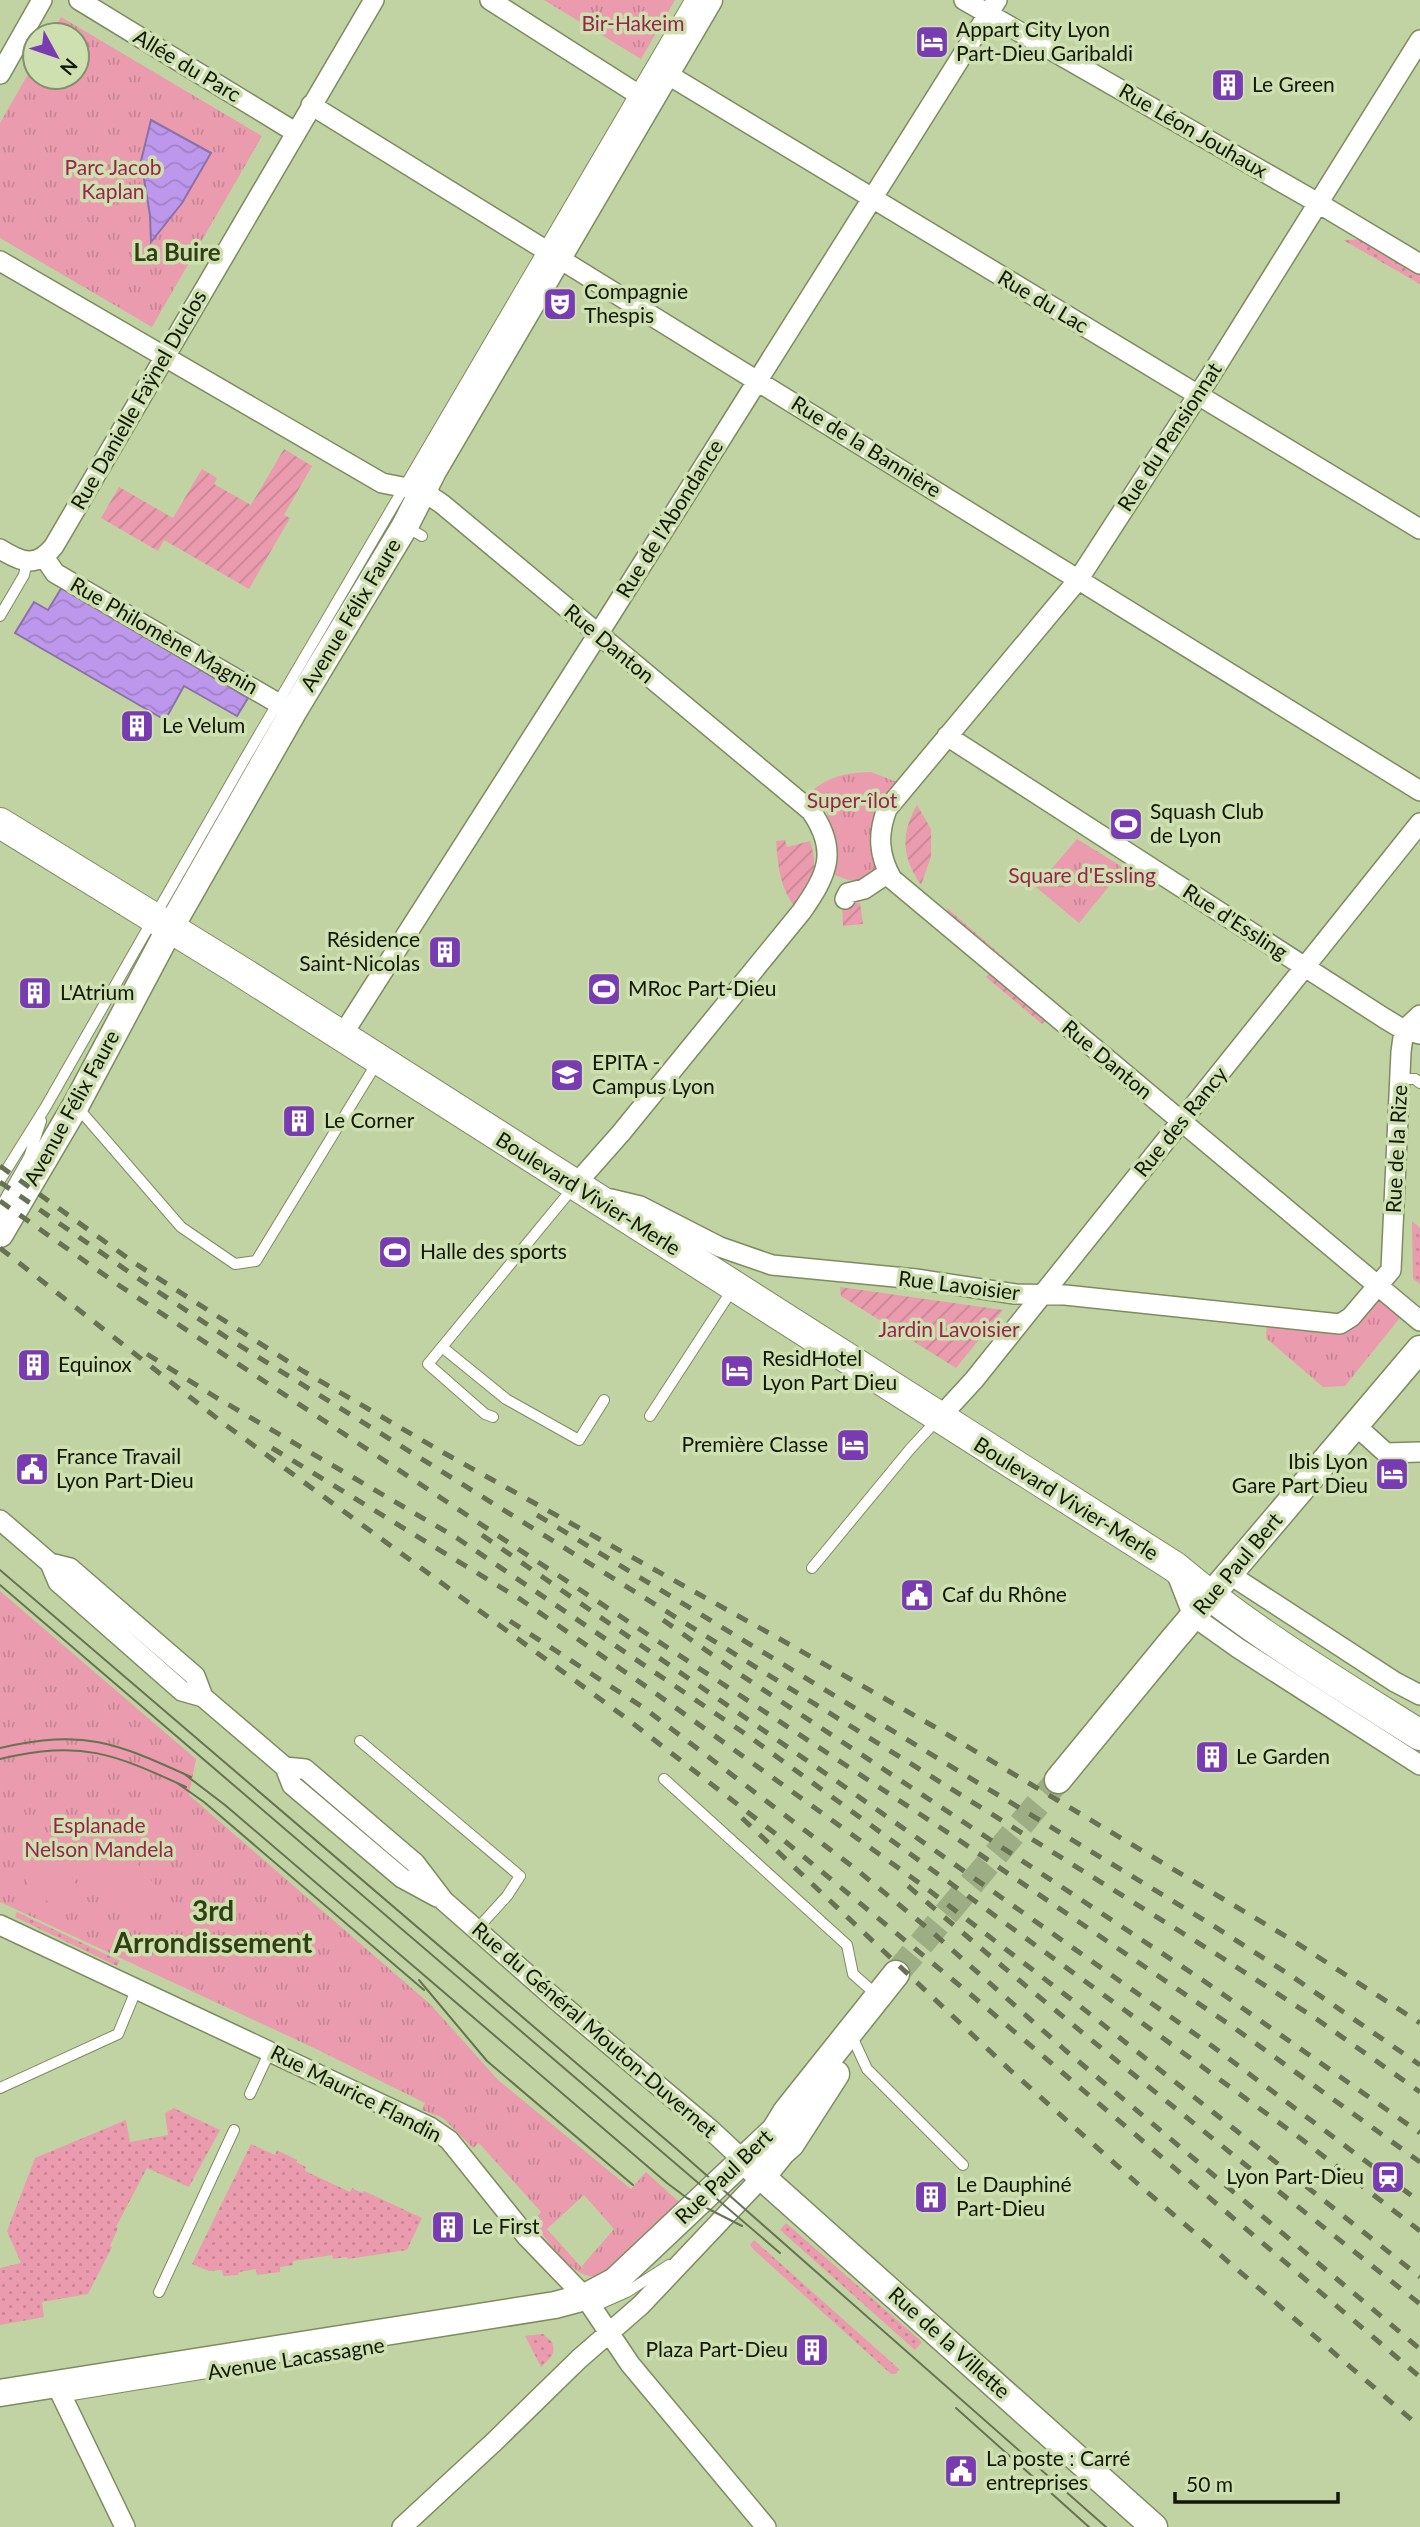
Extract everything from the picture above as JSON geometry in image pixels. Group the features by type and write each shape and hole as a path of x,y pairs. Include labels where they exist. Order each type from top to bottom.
{"main road":[{"name":"Avenue Félix Faure","path":"0,1234 76,1105 162,923 286,707 414,531 414,490 643,98 667,74 709,0"},
{"name":"Boulevard Vivier-Merle","path":"0,823 162,923 1175,1567 1202,1606"},
{"name":"Rue Paul Bert","path":"1058,1780 1420,1349"},
{"path":"1202,1606 1286,1651 1420,1735"},
{"name":"Rue Paul Bert","path":"752,2168 786,2112 896,1974"},
{"name":"Rue Paul Bert","path":"586,2305 752,2168 791,2144 855,2043 875,2001"},
{"name":"Rue de la Villette","path":"752,2168 1154,2527"},
{"name":"Avenue Lacassagne","path":"0,2393 56,2392 555,2305 586,2305"}],"street":[{"path":"0,74 42,0"},
{"name":"Allée du Parc","path":"79,0 295,132"},
{"name":"Rue Danielle Faÿnel Duclos","path":"36,559 54,546 373,0"},
{"path":"490,0 643,98"},
{"name":"Rue Léon Jouhaux","path":"964,0 993,7 1420,264"},
{"name":"Rue de l'Abondance","path":"341,1037 993,7"},
{"name":"Rue du Pensionnat","path":"890,876 880,849 882,821 887,809 1078,580 1198,395 1420,40"},
{"name":"Rue du Lac","path":"667,74 1420,529"},
{"name":"Rue de la Bannière","path":"311,105 1420,791"},
{"name":"Rue Danton","path":"0,261 382,483 414,490 443,505 796,798 811,811 822,827 827,858 821,883 802,911 598,1160 583,1190"},
{"name":"Rue Philomène Magnin","path":"0,549 36,559 55,573 286,707"},
{"name":"Rue d'Essling","path":"947,736 1305,967 1412,1032"},
{"name":"Rue des Rancy","path":"939,1418 1043,1295 1420,823"},
{"path":"845,899 848,893 864,889 890,876"},
{"name":"Rue Danton","path":"890,876 1420,1321"},
{"path":"1412,1032 1420,1015"},
{"name":"Rue de la Rize","path":"1340,1324 1351,1317 1391,1270 1400,1079 1412,1032"},
{"name":"Rue Lavoisier","path":"583,1190 640,1206 720,1247 772,1265 916,1279 1015,1294 1065,1295 1340,1324"},
{"path":"1355,1425 1386,1453 1420,1452"},
{"name":"Rue du Général Mouton-Duvernet","path":"0,1520 50,1563 58,1582 182,1691 203,1696 285,1767 292,1785 402,1878 444,1901 752,2168"},
{"path":"1229,1574 1395,1682 1420,1695"},
{"name":"Boulevard Vivier-Merle","path":"1202,1606 1238,1648 1420,1765"},
{"name":"Rue Maurice Flandin","path":"1,1927 430,2127 449,2140 586,2305 629,2364 766,2527"},
{"name":"Rue Paul Bert","path":"401,2527 579,2359 641,2305 692,2249 752,2168"},
{"path":"56,2392 125,2527"}],"lane":[{"name":"Avenue Félix Faure","path":"643,98 690,0"},
{"name":"Avenue Félix Faure","path":"286,707 414,490"},
{"name":"Rue Danielle Faÿnel Duclos","path":"0,616 36,559"},
{"name":"Avenue Félix Faure","path":"0,1180 17,1149 162,923"},
{"path":"76,1105 84,1118 181,1227 235,1264 256,1261 378,1060"},
{"path":"1400,1079 1415,1079 1420,1083"},
{"name":"Avenue Félix Faure","path":"0,1208 29,1157 45,1108"},
{"path":"493,1417 485,1414 428,1364 583,1190"},
{"path":"650,1416 734,1287"},
{"path":"442,1347 506,1399 579,1440 604,1400"},
{"path":"812,1568 939,1418"},
{"path":"360,1741 520,1876 507,1896 476,1930"},
{"path":"664,1779 847,1945 853,1974 875,2001"},
{"path":"0,2088 118,2034 136,1988"},
{"path":"855,2043 867,2069 963,2165"},
{"path":"250,2094 270,2051"},
{"path":"159,2292 234,2130"},
{"name":"Rue Paul Bert","path":"586,2305 627,2292 692,2249"},
{"name":"Avenue Lacassagne","path":"56,2392 218,2372"}],"green space":[{"name":"Bir-Hakeim","path":"544,0 675,0 641,59"},
{"name":"Parc Jacob Kaplan","path":"91,35 262,136 152,327 0,238 0,123 21,86 21,91 91,91"},
{"path":"1369,239 1420,270 1420,284 1343,240"},
{"path":"284,449 312,466 284,515 290,518 249,589 164,540 158,551 101,518 119,487 173,518 202,469 217,478 214,484 251,505"},
{"name":"Super-îlot","path":"871,772 897,782 880,805 878,869 860,879 845,879 831,873 833,839 826,808 809,793 838,776"},
{"path":"917,805 931,829 931,857 921,885 910,865 906,846 908,826"},
{"name":"Square d'Essling","path":"1077,839 1124,868 1079,923 1036,887"},
{"path":"785,840 787,847 810,841 813,852 813,876 797,909 783,886 779,868 776,841"},
{"path":"860,903 863,924 843,926 842,904"},
{"path":"948,909 1039,988 1035,993 943,915"},
{"path":"992,971 1048,1018 1042,1024 986,977"},
{"path":"1412,1221 1420,1228 1420,1284 1413,1279"},
{"name":"Jardin Lavoisier","path":"840,1287 1003,1310 956,1368 841,1296"},
{"path":"1377,1292 1403,1314 1345,1386 1323,1387 1266,1338 1267,1321 1343,1328"},
{"name":"Esplanade Nelson Mandela","path":"0,1591 196,1759 189,1795 431,2005 498,2080 631,2189 646,2172 679,2202 614,2266 600,2275 579,2272 537,2228 536,2218 541,2212 479,2143 473,2148 443,2118 422,2110 425,2103 314,2048 0,1902","holes":["584,2195 614,2229 582,2266 583,2269 547,2229"]},
{"path":"105,1824 168,1901 134,1930 68,1854"},
{"path":"43,1851 54,1852 79,1888 79,1901 73,1908 54,1905 32,1892 25,1875 30,1857"},
{"path":"17,1912 120,1961 117,1966 15,1917"},
{"path":"174,2108 220,2130 189,2187 147,2168 116,2227 118,2228 110,2246 112,2247 88,2294 42,2302 44,2317 0,2325 0,2268 21,2263 7,2231 35,2158 126,2120 130,2142 168,2135 165,2113"},
{"path":"251,2144 275,2155 277,2150 297,2160 296,2162 306,2167 305,2171 350,2192 352,2188 362,2193 364,2191 422,2218 407,2250 348,2259 333,2259 332,2255 293,2261 293,2265 280,2267 280,2272 257,2275 256,2269 239,2272 238,2275 223,2276 222,2270 209,2271 192,2264"},
{"path":"786,2223 922,2342 915,2350 780,2230"},
{"path":"754,2240 899,2369 896,2374 891,2374 754,2250 750,2245"},
{"path":"543,2334 552,2342 554,2350 541,2367 525,2336"}],"water":[{"path":"151,120 211,153 182,203 151,242 150,215 141,161"},
{"path":"62,587 248,698 237,716 184,686 165,720 15,633 34,602 48,610"}],"tunnel":[{"path":"896,1974 1058,1780"}],"tram line":[{"path":"0,1570 679,2151 1106,2527"},
{"path":"0,1585 780,2253"},
{"path":"0,1748 55,1740 98,1742 141,1755 191,1777"},
{"path":"0,1759 53,1751 96,1753 116,1758 186,1787"},
{"path":"183,1773 225,1805 667,2183 687,2198 742,2226"},
{"path":"177,1783 204,1802 424,1990"},
{"path":"419,1980 487,2061 633,2185"},
{"path":"956,2408 1089,2527"}],"railway":[{"path":"0,1166 136,1264 303,1371 444,1453 933,1726 1292,1940 1420,2023"},
{"path":"0,1182 226,1337 1221,1957 1318,2020 1420,2092"},
{"path":"0,1201 120,1286 953,1836 1233,2027 1420,2162"},
{"path":"0,1248 223,1423 622,1715 781,1838 976,1999 1420,2377"},
{"path":"147,1354 217,1398 457,1538 747,1735 1300,2138 1420,2231"},
{"path":"272,1448 520,1599 922,1885 1076,2003 1420,2277"},
{"path":"537,1515 1209,1923 1420,2065"},
{"path":"482,1535 1212,2046 1420,2202"},
{"path":"663,1620 741,1675 1204,1981 1420,2133"},
{"path":"510,1621 644,1708 857,1870 931,1931 1065,2050 1420,2349"},
{"path":"742,1818 1010,2070 1420,2427"},
{"path":"908,1886 1226,2150 1420,2304"}],"place":[{"name":"Appart City Lyon Part-Dieu Garibaldi","path":"932,42"},
{"name":"Le Green","path":"1228,85"},
{"name":"Compagnie Thespis","path":"560,304"},
{"name":"Le Velum","path":"137,726"},
{"name":"Squash Club de Lyon","path":"1126,824"},
{"name":"Résidence Saint-Nicolas","path":"445,952"},
{"name":"MRoc Part-Dieu","path":"604,989"},
{"name":"L'Atrium","path":"35,993"},
{"name":"EPITA - Campus Lyon","path":"567,1075"},
{"name":"Le Corner","path":"299,1121"},
{"name":"Halle des sports","path":"395,1252"},
{"name":"Equinox","path":"34,1365"},
{"name":"ResidHotel Lyon Part Dieu","path":"737,1371"},
{"name":"Première Classe","path":"853,1445"},
{"name":"France Travail Lyon Part-Dieu","path":"32,1469"},
{"name":"Ibis Lyon Gare Part Dieu","path":"1392,1474"},
{"name":"Caf du Rhône","path":"917,1595"},
{"name":"Le Garden","path":"1212,1757"},
{"name":"Lyon Part-Dieu","path":"1388,2177"},
{"name":"Le Dauphiné Part-Dieu","path":"931,2197"},
{"name":"Le First","path":"448,2227"},
{"name":"Plaza Part-Dieu","path":"812,2350"},
{"name":"La poste : Carré entreprises","path":"961,2471"}],"district":[{"name":"La Buire","path":"177,253"},
{"name":"3rd Arrondissement","path":"213,1927"}]}
